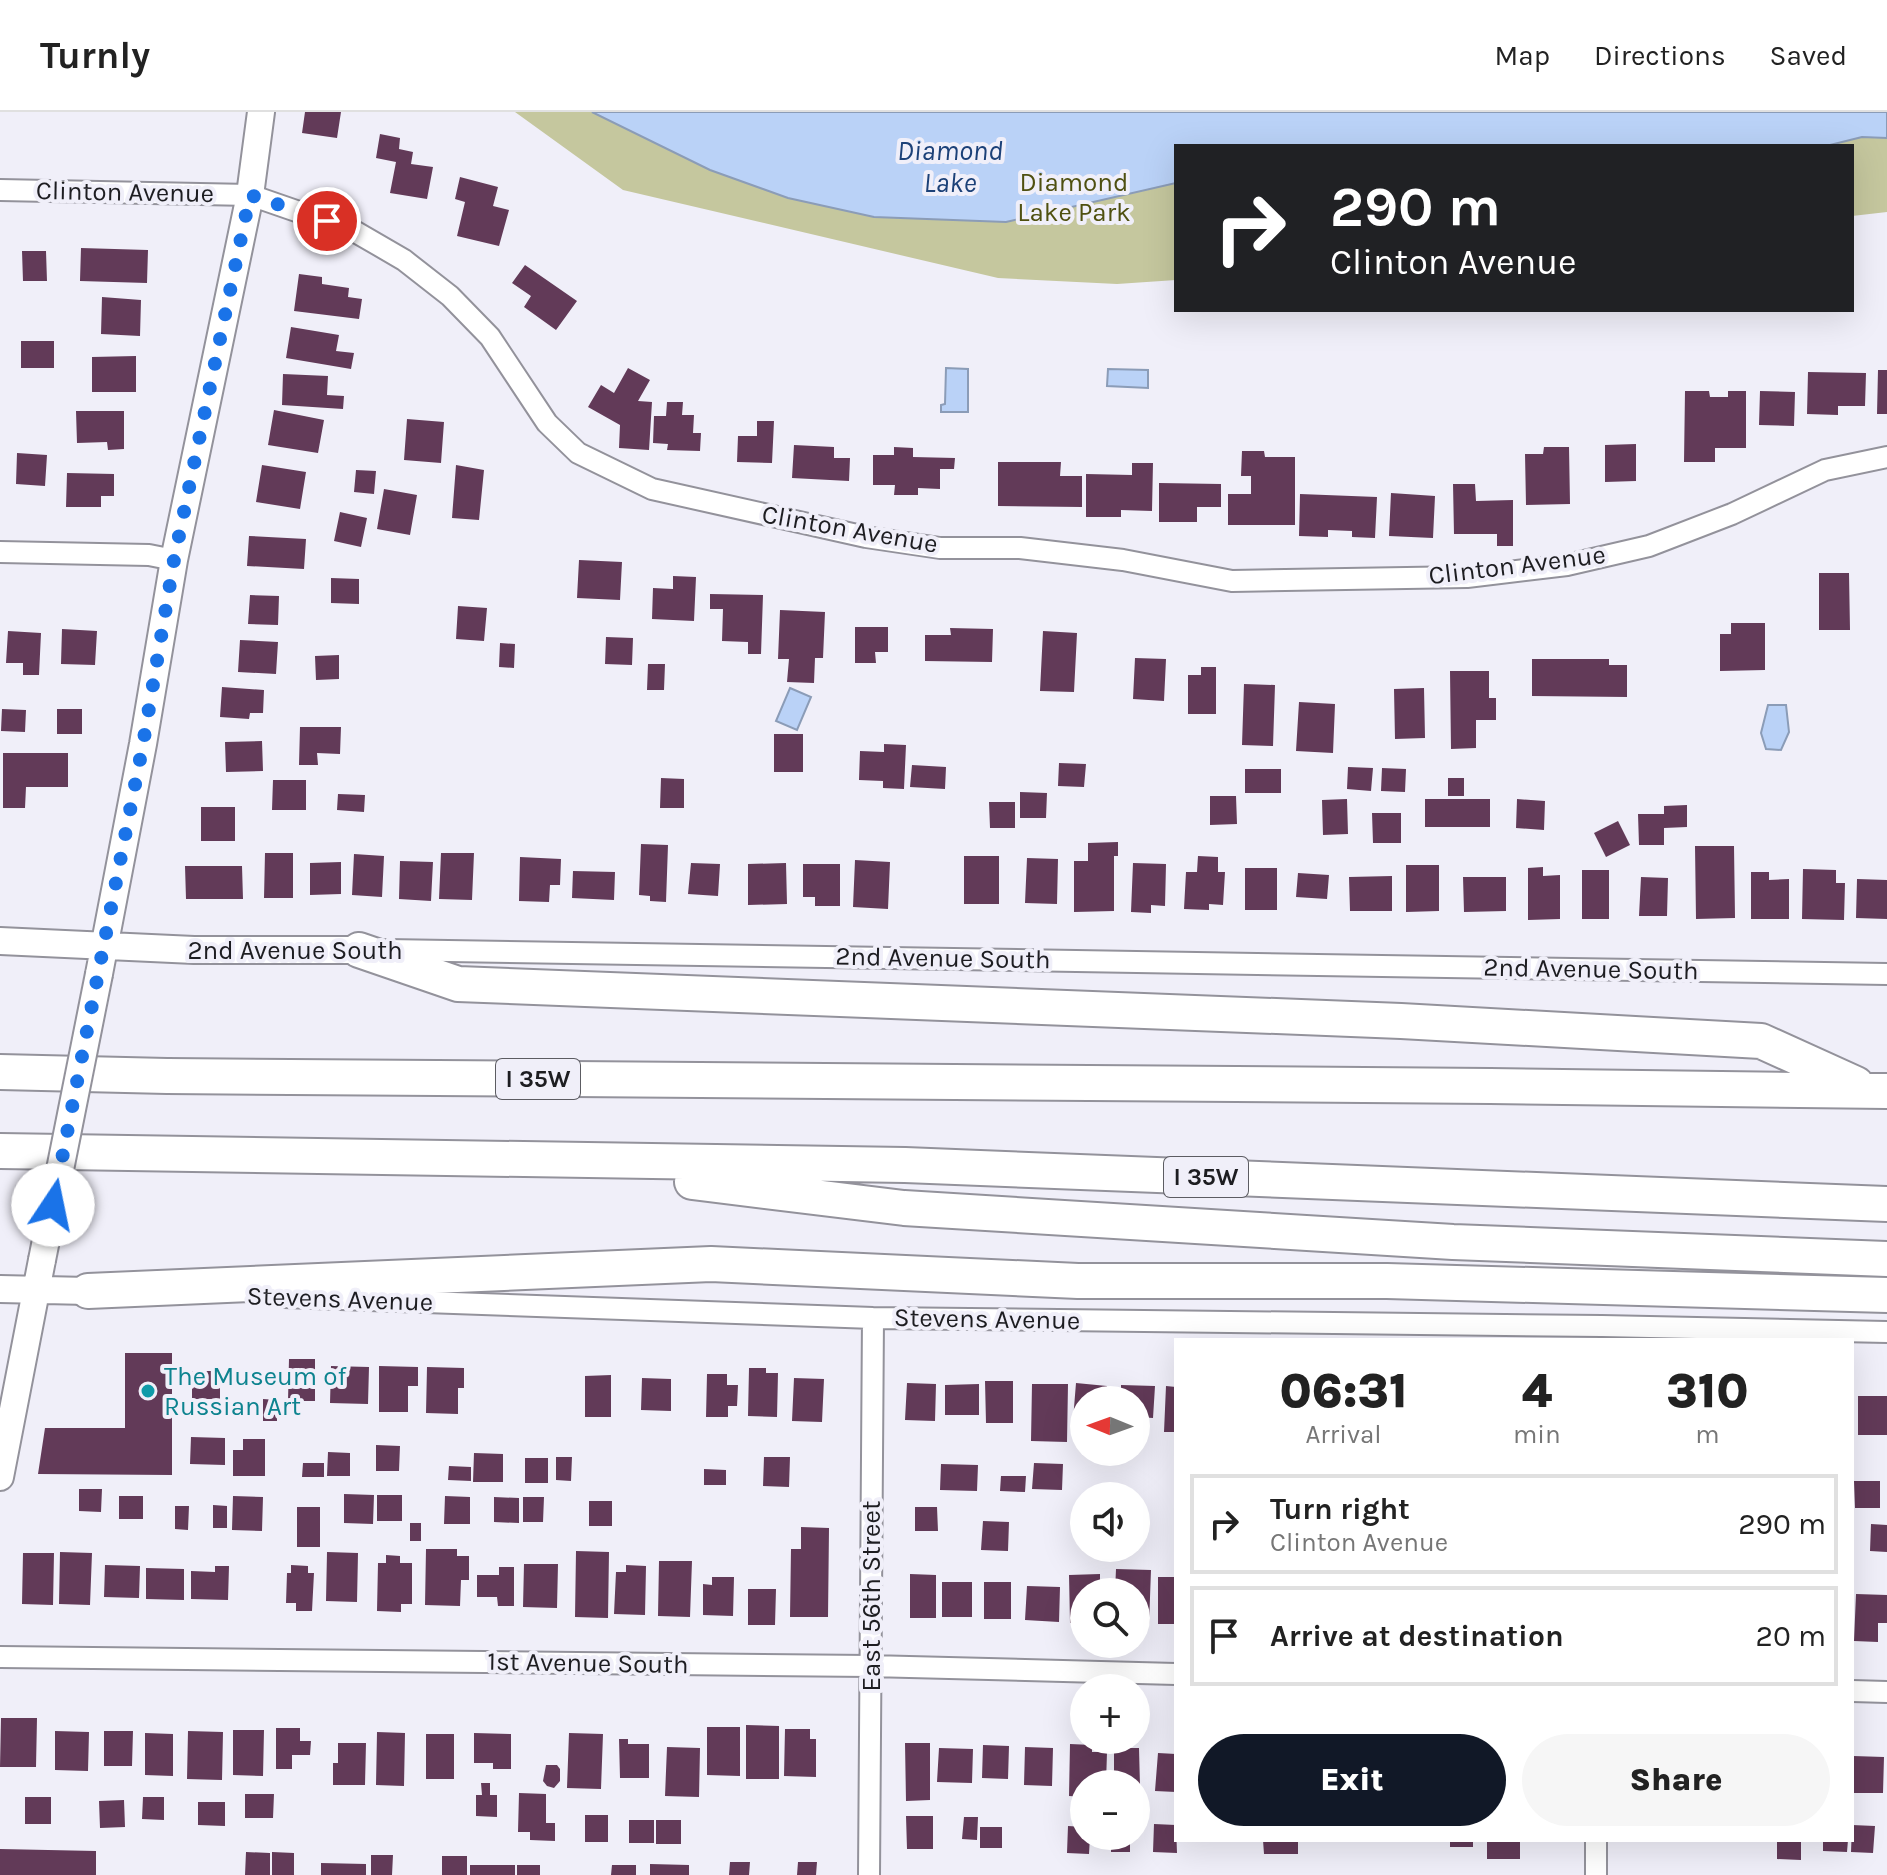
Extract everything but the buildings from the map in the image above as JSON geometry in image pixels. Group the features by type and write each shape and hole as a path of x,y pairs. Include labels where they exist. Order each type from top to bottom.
{"highway":[{"path":"359,950 458,984 1401,1021 1761,1041 1879,1091"},
{"name":"I 35W","path":"0,1072 1879,1091"},
{"name":"I 35W","path":"0,1151 905,1165 1887,1204"},
{"path":"525,1161 904,1208 1469,1243 1887,1259"},
{"path":"88,1291 711,1264 1078,1281 1387,1281 1887,1295"}],"street":[{"path":"0,1477 143,744 174,560 250,195 261,112"},
{"name":"Clinton Avenue","path":"0,190 250,195 354,231 404,260 438,287 490,337 547,423 578,453 652,489 866,537 940,548 1020,548 1123,560 1232,581 1467,577 1567,565 1649,546 1732,514 1825,470 1887,457"},
{"path":"0,552 149,555 174,560"},
{"name":"2nd Avenue South","path":"0,941 194,950 475,950 1887,974"},
{"path":"0,1289 88,1291"},
{"name":"Stevens Avenue","path":"88,1291 873,1318 1602,1333 1887,1332"},
{"name":"East 56th Street","path":"869,1875 873,1318"},
{"name":"1st Avenue South","path":"0,1657 870,1666 1174,1674"},
{"path":"1854,1691 1887,1692"},
{"path":"1596,1842 1596,1875"}],"green space":[{"name":"Diamond Lake","path":"515,112 1887,112 1887,212 1854,216 1854,144 1174,144 1174,280 1117,284 998,278 623,190"}],"water":[{"name":"Diamond Lake","path":"592,112 1887,112 1887,138 1862,137 1834,144 1174,144 1174,183 1006,222 874,217 788,198 710,170"},
{"path":"946,368 968,369 968,412 941,412 941,405 945,404"},
{"path":"1108,369 1148,370 1148,388 1107,386"},
{"path":"790,688 811,697 797,730 776,721"},
{"path":"1768,705 1786,705 1789,732 1781,750 1766,749 1761,733"}],"place":[{"name":"The Museum of Russian Art","path":"148,1391"}],"route":[{"path":"53,1205 143,744 174,560 250,195 327,221"}],"park label":[{"name":"Diamond Lake Park","path":"1074,197"}]}
